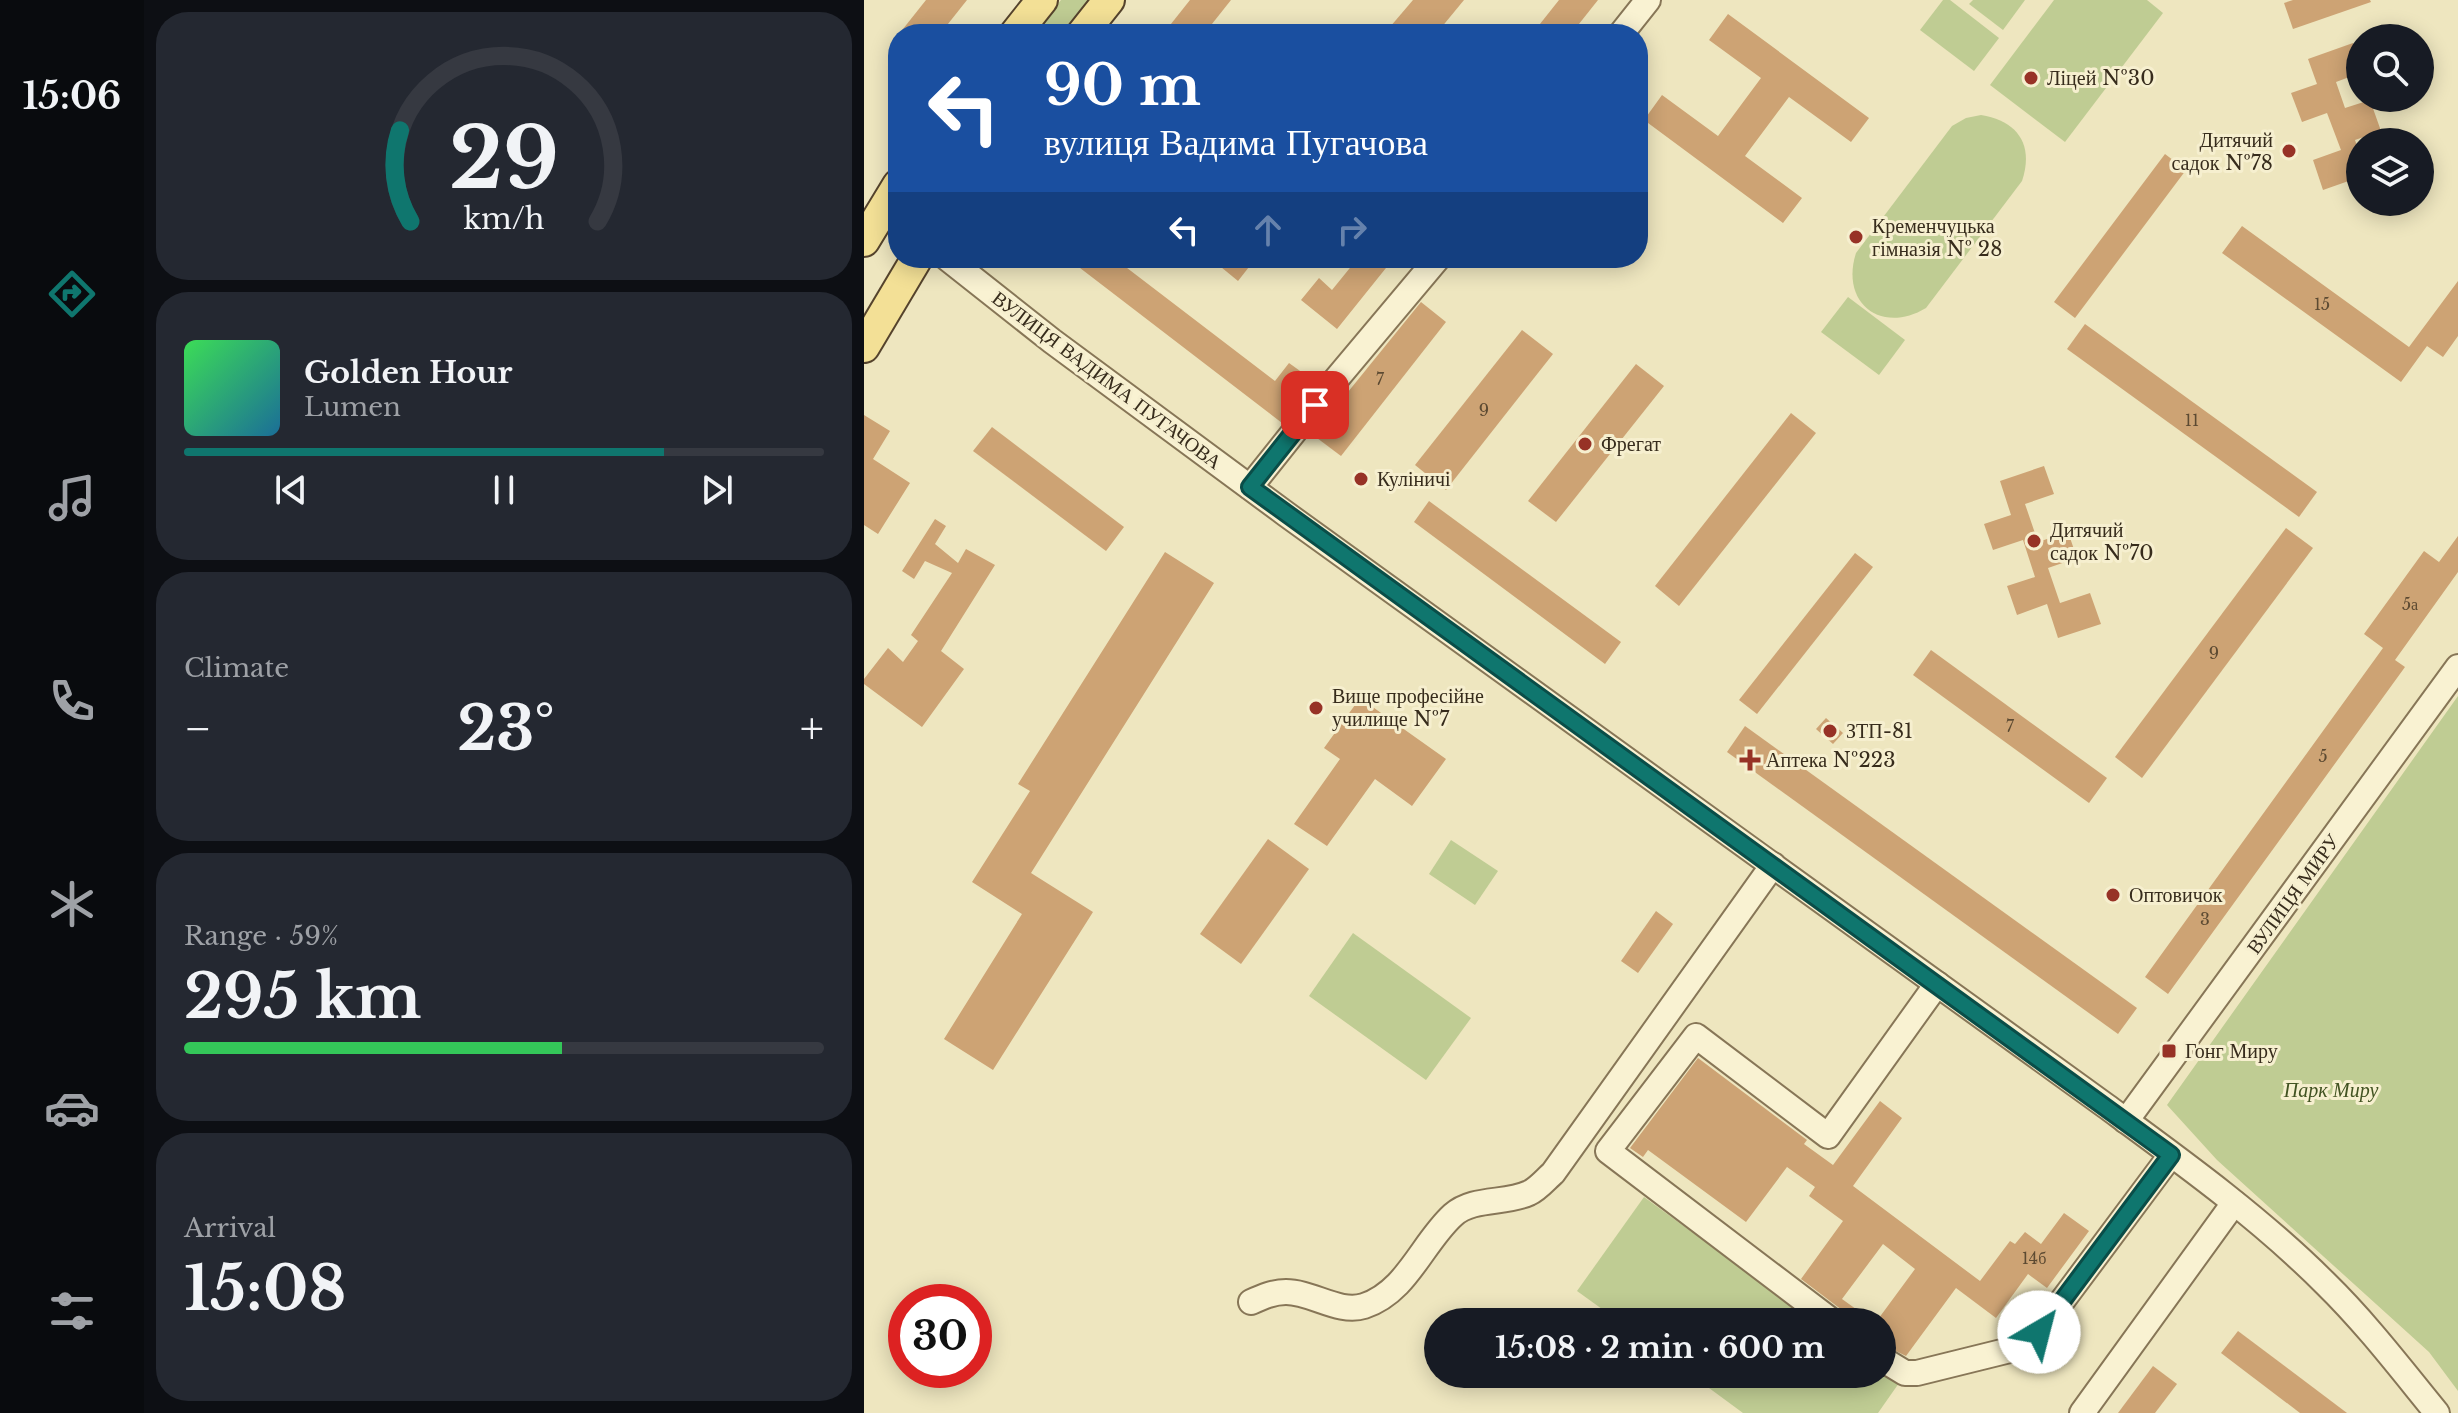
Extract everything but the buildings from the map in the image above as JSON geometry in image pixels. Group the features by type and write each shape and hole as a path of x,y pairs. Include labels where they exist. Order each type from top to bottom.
{"main road":[{"path":"1023,24 1042,0"},
{"path":"1090,24 1109,0"},
{"path":"864,241 886,203"},
{"path":"864,347 911,268"}],"street":[{"path":"1629,24 1648,0"},
{"name":"ВУЛИЦЯ ВАДИМА ПУГАЧОВА","path":"960,268 1052,341 1250,487 2126,1121 2234,1203 2325,1282 2380,1342 2437,1413"},
{"path":"1250,487 1430,268"},
{"name":"ВУЛИЦЯ МИРУ","path":"2126,1121 2458,667"},
{"path":"1251,1302 1269,1294 1288,1292 1341,1306 1360,1307 1379,1299 1405,1276 1454,1213 1474,1204 1531,1193 1553,1173 1773,865"},
{"path":"1815,1308 1608,1151 1696,1036 1828,1136 1937,984"},
{"path":"1896,1368 1905,1373 1917,1373 2018,1348 2031,1340 2171,1155"},
{"path":"2082,1413 2234,1203"}],"green space":[{"path":"1061,0 1095,0 1076,24 1042,24"},
{"path":"1943,0 1950,0 1999,38 1974,71 1920,30"},
{"path":"1973,0 2025,0 2003,30 1969,4"},
{"path":"2054,0 2147,0 2163,13 2065,142 1990,85"},
{"path":"1981,115 2005,123 2020,137 2026,156 2022,181 1926,308 1894,318 1880,316 1859,299 1854,286 1856,253 1952,126 1966,118"},
{"path":"1848,297 1905,340 1879,375 1821,332"},
{"name":"Парк Миру","path":"2458,696 2458,1391 2429,1352 2217,1160 2167,1105"},
{"path":"1451,840 1498,871 1475,905 1429,874"},
{"path":"1353,933 1471,1018 1426,1080 1309,996"},
{"path":"1644,1197 1796,1308 1601,1308 1577,1291"},
{"path":"1709,1388 1896,1388 1878,1413 1743,1413"}],"place":[{"name":"Ліцей №30","path":"2031,78"},
{"name":"Дитячий садок №78","path":"2289,151"},
{"name":"Кременчуцька гімназія № 28","path":"1856,237"},
{"name":"Фрегат","path":"1585,444"},
{"name":"Куліничі","path":"1361,479"},
{"name":"Дитячий садок №70","path":"2034,541"},
{"name":"Вище професійне училище №7","path":"1316,708"},
{"name":"ЗТП-81","path":"1830,731"},
{"name":"Аптека №223","path":"1750,760"},
{"name":"Оптовичок","path":"2113,895"},
{"name":"Гонг Миру","path":"2169,1051"}],"route":[{"path":"1315,405 1250,487 2171,1155 2039,1332"}]}
